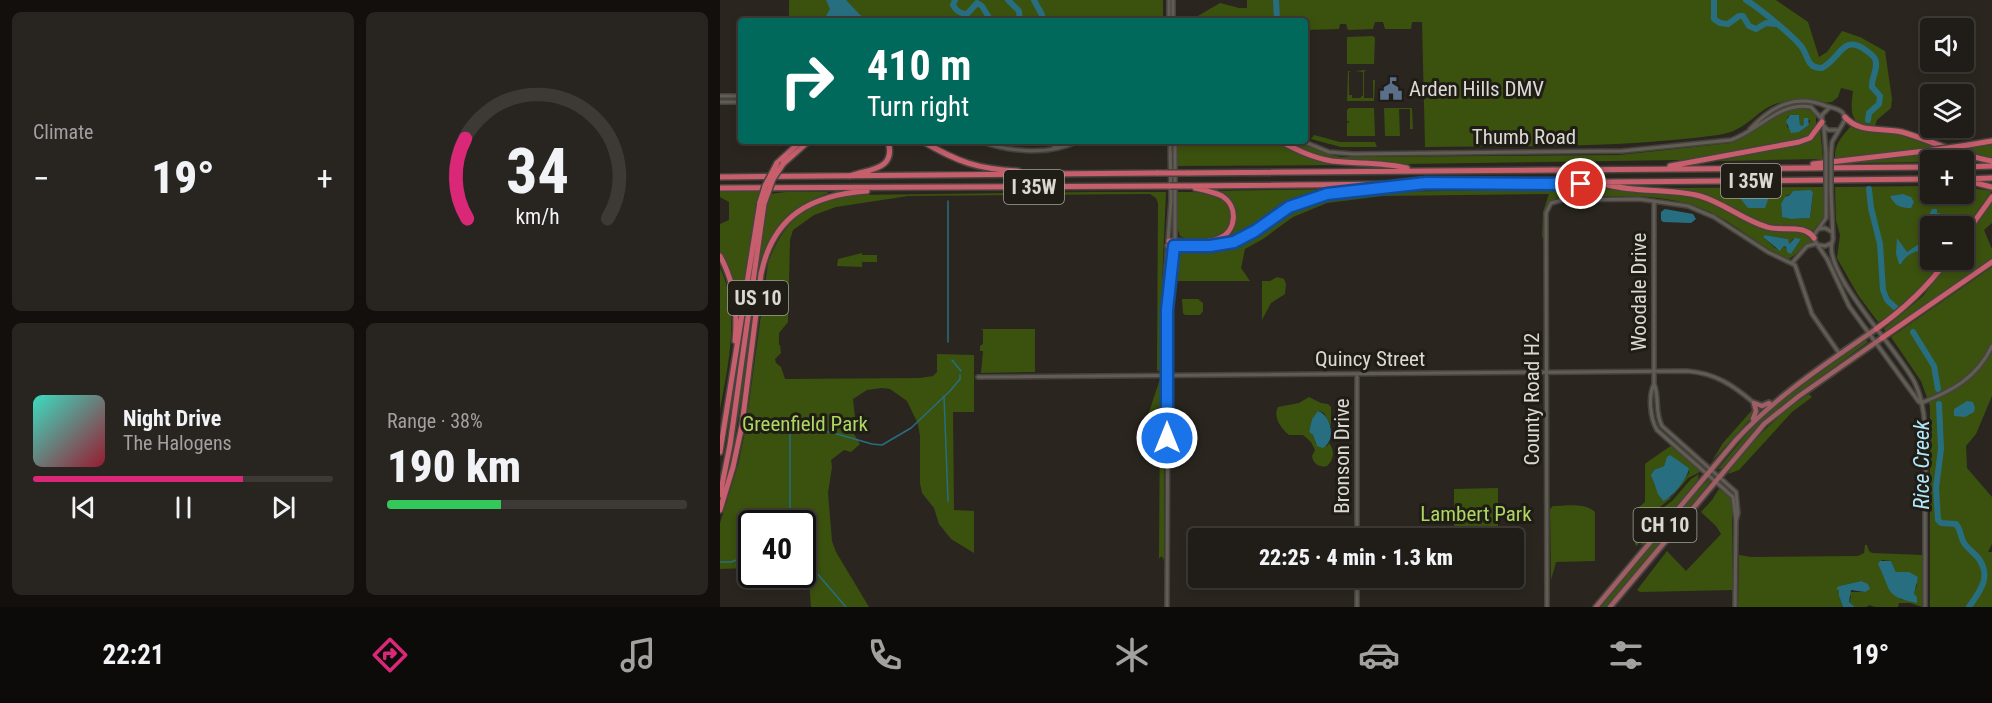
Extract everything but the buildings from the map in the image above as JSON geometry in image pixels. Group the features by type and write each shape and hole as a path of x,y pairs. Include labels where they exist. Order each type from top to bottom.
{"highway":[{"path":"1845,117 1855,126 1902,132 1964,154 1992,161"},
{"path":"1649,169 1706,161 1799,142 1810,138 1822,122"},
{"path":"1772,168 1934,150 1992,141"},
{"name":"US 10","path":"720,452 765,186 780,164 798,144"},
{"path":"780,164 805,144"},
{"path":"846,177 874,170 883,165 889,154 888,144"},
{"path":"928,144 958,160 980,168 1065,174"},
{"path":"1286,144 1318,158 1350,163 1395,165 1414,170"},
{"path":"1974,167 1992,166"},
{"name":"I 35W","path":"720,177 1920,167"},
{"path":"1974,179 1992,178"},
{"name":"I 35W","path":"720,188 1158,187 1920,179"},
{"path":"1974,182 1992,187"},
{"path":"1172,244 1210,246 1234,242 1255,231 1289,207 1327,194 1426,183"},
{"path":"1601,183 1622,189 1675,191 1697,195 1727,206 1761,225 1775,229 1804,230 1816,242"},
{"path":"1172,244 1214,240 1226,234 1233,222 1232,210 1224,198 1188,186"},
{"name":"US 10","path":"720,510 740,435 763,264 774,239 789,218 807,205 825,197 850,192 910,187"},
{"path":"1974,222 1992,197"},
{"path":"720,495 730,445 762,203"},
{"path":"720,256 732,285 737,311 727,411"},
{"path":"1882,338 1992,262"},
{"path":"1876,329 1914,299 1940,270"}],"main road":[{"name":"CH 10","path":"1596,607 1747,428 1791,388 1876,329"},
{"name":"CH 10","path":"1610,607 1775,415 1882,338"},
{"path":"1754,403 1759,406 1767,405 1791,388"},
{"path":"1747,428 1755,414 1754,403"}],"street":[{"path":"1171,0 1171,18"},
{"path":"720,96 738,96"},
{"name":"Thumb Road","path":"1747,133 1769,112 1785,103 1802,100 1831,108"},
{"path":"720,102 738,102"},
{"name":"Thumb Road","path":"1308,143 1329,152 1355,154 1614,152 1735,139 1794,106 1811,107 1822,122"},
{"path":"1828,154 1845,117 1840,110 1831,108 1824,112 1822,122 1828,154 1832,257 1853,296 1912,377 1920,395 1925,440 1925,607"},
{"path":"1822,122 1831,131 1839,129"},
{"path":"991,144 1006,148 1034,150 1071,144"},
{"path":"1050,149 1061,144"},
{"path":"1170,144 1172,244"},
{"path":"1167,607 1167,310 1172,244 1175,144"},
{"path":"1829,190 1826,218 1818,229 1816,242 1830,265 1845,299 1920,403"},
{"name":"County Road H2","path":"1547,607 1546,213 1551,203 1562,200 1639,199 1654,201"},
{"path":"1654,201 1681,204 1706,212 1768,252 1792,263 1798,271 1812,314 1840,355"},
{"name":"Woodale Drive","path":"1654,201 1654,383"},
{"path":"1818,229 1825,228 1832,232"},
{"path":"1792,263 1806,246 1816,242 1824,246 1832,243"},
{"path":"1920,403 1950,391 1965,381 1978,368 1992,346"},
{"name":"Quincy Street","path":"978,377 1687,371 1707,374 1727,381 1754,403"},
{"name":"Bronson Drive","path":"1357,374 1357,528"},
{"path":"1710,472 1662,426 1656,410 1654,384 1652,416 1656,427 1737,495 1735,607"},
{"path":"1357,588 1357,607"}],"green space":[{"path":"789,0 1163,0 1163,18 789,18"},
{"path":"1247,0 1776,0 1808,22 1819,57 1827,52 1842,31 1860,37 1885,51 1892,99 1891,108 1877,120 1875,126 1861,124 1856,121 1852,112 1853,91 1841,88 1838,97 1832,102 1785,101 1778,103 1763,110 1737,129 1718,135 1609,144 1425,147 1422,22 1412,22 1411,29 1385,29 1383,22 1375,22 1373,29 1348,30 1346,24 1340,24 1339,29 1308,30 1308,18 1177,18 1196,17 1220,3 1247,8"},
{"path":"1373,36 1375,38 1374,64 1347,64 1347,37"},
{"path":"1366,70 1364,72 1364,98 1373,98 1373,80 1375,80 1374,101 1347,101 1348,71 1351,71 1349,72 1349,95 1352,95 1352,98 1360,98 1363,95 1363,72 1355,71"},
{"path":"1349,108 1374,108 1375,136 1347,136 1347,123 1350,122 1347,121"},
{"path":"1384,108 1412,108 1413,129 1410,129 1410,109 1399,109 1400,136 1385,136"},
{"path":"1804,108 1812,111 1816,116 1816,126 1807,138 1719,157 1680,160 1404,164 1335,160 1312,155 1289,144 1301,144 1341,157 1619,155 1731,143 1784,112","holes":["1790,115 1799,115 1800,125 1803,127 1803,122 1810,120 1809,125 1799,132 1787,127 1787,118"]},
{"path":"1850,127 1902,135 1933,145 1932,147 1835,160 1838,142"},
{"path":"1820,129 1823,159 1718,161 1802,144 1811,140"},
{"path":"1314,135 1340,142 1375,142 1377,147 1341,147 1311,139"},
{"path":"1177,144 1283,144 1343,165 1177,166"},
{"path":"1992,145 1992,160 1974,155 1974,150 1961,149"},
{"path":"1920,155 1920,162 1853,163"},
{"path":"1920,186 1920,204 1974,204 1974,188 1992,191 1974,216 1920,216 1920,270 1934,270 1906,303 1878,322 1858,295 1837,258 1840,235 1836,220 1835,187"},
{"path":"1823,187 1824,217 1812,232 1805,228 1775,227 1757,222 1716,200 1673,190 1673,188","holes":["1764,193 1755,208 1749,208 1740,198 1741,194","1813,193 1810,218 1782,217 1781,204 1787,195"]},
{"path":"1336,189 1336,191 1310,197 1240,237 1216,243 1225,238 1235,214 1215,191"},
{"path":"1601,189 1675,193 1704,198 1770,230 1800,231 1810,235 1812,242 1789,259 1768,249 1710,212 1674,200 1636,196 1560,197 1554,199 1546,207 1542,238 1543,212 1549,194 1383,196 1327,203 1293,217 1245,249 1241,268 1250,281 1174,281 1176,256 1181,250 1223,247 1303,203 1324,196 1361,192","holes":["1765,235 1788,239 1789,244 1793,239 1801,239 1791,254 1784,246 1781,250 1775,248 1763,237"]},
{"path":"760,191 756,204 739,318 737,302 720,254 720,224 729,220 729,202 720,197 720,192"},
{"name":"Greenfield Park","path":"1166,192 1162,283 1162,372 1158,371 1160,369 1157,371 1158,203 1156,198 1150,194 908,196 836,207 814,215 793,230 790,240 788,322 779,333 781,353 775,359 776,363 781,367 785,379 920,378 933,376 937,372 937,354 974,355 974,412 953,412 954,510 974,511 974,553 951,539 939,524 934,508 922,493 920,436 918,424 907,401 890,389 867,390 853,399 855,418 851,429 860,444 851,452 844,450 831,460 828,493 832,541 836,552 869,607 811,607 810,588 816,588 816,510 738,510 738,568 720,569 720,523 738,465 745,432 768,263 774,248 790,224 810,208 836,198 852,195"},
{"path":"1178,192 1204,193 1224,200 1230,210 1229,227 1219,236 1210,238 1191,239 1180,236"},
{"path":"828,193 802,206 781,223 773,233 761,258 742,396 728,474 765,209 769,194"},
{"path":"1992,201 1992,223 1984,230 1992,249 1992,259 1886,332 1884,329 1923,296 1942,270 1974,270 1974,227"},
{"path":"862,253 862,255 877,255 877,262 862,262 862,267 837,266 838,259"},
{"path":"1992,267 1992,396 1976,434 1966,446 1967,468 1992,497 1992,544 1988,552 1992,552 1992,607 1930,607 1930,406 1921,381 1891,337"},
{"path":"720,268 730,302 731,338 720,409"},
{"path":"1277,277 1284,279 1285,294 1271,303 1262,320 1262,281 1270,281"},
{"path":"1182,299 1198,299 1203,303 1203,311 1200,315 1185,315"},
{"path":"980,329 1035,329 1035,372 981,373 983,351 980,351 980,346 983,344 983,330"},
{"path":"1866,340 1868,342 1778,408 1722,468 1717,470 1760,418 1775,404"},
{"path":"1160,379 1164,386 1164,557 1163,560 1162,556 1157,560 1159,558 1160,415 1148,415"},
{"path":"1809,394 1812,397 1792,412 1739,470 1728,474 1764,430"},
{"path":"1309,397 1331,407 1331,426 1324,413 1319,411 1312,419 1309,432 1313,435 1316,444 1327,446 1329,443 1331,446 1332,458 1327,466 1319,466 1315,463 1312,456 1315,450 1311,442 1303,435 1289,435 1277,418 1278,407 1299,403"},
{"path":"1753,409 1751,418 1712,461 1723,443"},
{"path":"1671,446 1700,472 1688,478 1670,499 1660,507 1637,546 1635,535 1638,533 1638,508 1645,502 1645,464","holes":["1666,460 1682,463 1689,468 1689,473 1671,497 1662,500 1654,484 1652,473 1664,466"]},
{"path":"1699,474 1697,482 1644,544 1640,545 1647,536 1658,512"},
{"path":"1709,479 1711,480 1704,490 1607,607 1601,607 1695,493"},
{"name":"Lambert Park","path":"1498,488 1498,528 1454,528 1454,489"},
{"path":"1719,489 1730,495 1732,502 1733,590 1640,592 1637,590 1667,551 1686,571 1721,534 1701,512"},
{"path":"1553,506 1580,506 1595,512 1595,561 1556,562 1551,580 1550,509"},
{"path":"1865,545 1867,545 1872,553 1922,555 1922,607 1910,603 1899,603 1898,607 1870,605 1855,607 1849,602 1851,597 1849,592 1865,592 1861,581 1839,586 1839,596 1843,607 1738,607 1739,555 1751,557 1858,556 1864,553","holes":["1882,560 1891,561 1896,572 1907,573 1917,585 1911,601 1900,599 1879,564"]}],"water":[{"path":"826,0 846,0 860,15 867,18 825,18 830,9"},
{"path":"1790,115 1799,115 1800,125 1803,126 1804,118 1808,118 1809,125 1799,132 1791,133 1786,121"},
{"path":"1810,190 1813,192 1810,218 1782,217 1781,204 1785,197 1793,191"},
{"path":"1744,193 1766,193 1769,197 1765,208 1748,208 1739,197"},
{"path":"1903,194 1911,197 1914,202 1911,208 1898,206 1890,196"},
{"path":"1665,209 1693,214 1696,219 1691,223 1663,222 1661,212"},
{"path":"1932,209 1937,209 1937,213 1942,214 1941,216 1929,215"},
{"path":"1765,235 1788,239 1789,244 1795,238 1801,239 1791,254 1784,246 1780,251 1763,237"},
{"path":"1897,238 1907,252 1920,244 1920,251 1906,257 1901,264 1896,254"},
{"path":"1967,401 1973,402 1974,412 1965,417 1954,416 1954,409"},
{"path":"1318,411 1323,413 1331,428 1330,439 1323,448 1317,446 1313,435 1309,432 1312,419"},
{"path":"1670,455 1689,468 1679,487 1663,501 1651,475 1654,470 1664,466"},
{"path":"1880,561 1891,561 1896,572 1909,572 1918,577 1914,594 1917,597 1917,603 1899,598 1890,591 1878,564"},
{"path":"1861,581 1868,584 1870,589 1865,592 1851,590 1849,602 1855,607 1843,607 1839,590 1836,589 1839,586"}],"waterway":[{"name":"Rice Creek","path":"955,0 953,5 959,12 967,14 977,3 982,6 989,18"},
{"name":"Rice Creek","path":"1008,0 1019,11 1020,18"},
{"name":"Rice Creek","path":"1034,0 1042,18"},
{"name":"Rice Creek","path":"1276,0 1277,18"},
{"path":"1714,0 1714,19 1720,23 1728,24 1739,16 1743,16 1749,26 1756,29 1766,23 1775,24"},
{"name":"Rice Creek","path":"1746,0 1796,41 1813,66 1822,68 1842,49 1851,45 1857,45 1872,55 1876,66 1872,87 1880,96 1879,104 1869,113 1868,120"},
{"name":"Rice Creek","path":"1869,189 1880,244 1883,290 1887,300 1897,309"},
{"path":"948,201 948,342"},
{"name":"Rice Creek","path":"1913,332 1934,366 1938,389"},
{"path":"952,360 961,371"},
{"path":"790,510 790,429 830,432 882,445 911,428 950,391 960,379 960,375"},
{"path":"944,396 948,501"},
{"name":"Rice Creek","path":"1939,404 1941,449 1936,488 1938,520 1941,523 1956,524 1963,541 1979,559 1984,572 1983,584 1969,607"},
{"path":"720,562 738,559"},
{"path":"816,572 846,607"}],"place":[{"name":"Arden Hills DMV","path":"1391,89"}],"route":[{"path":"1167,438 1167,310 1174,246 1210,246 1234,242 1255,231 1289,207 1327,194 1346,191 1426,183 1581,184"}]}
